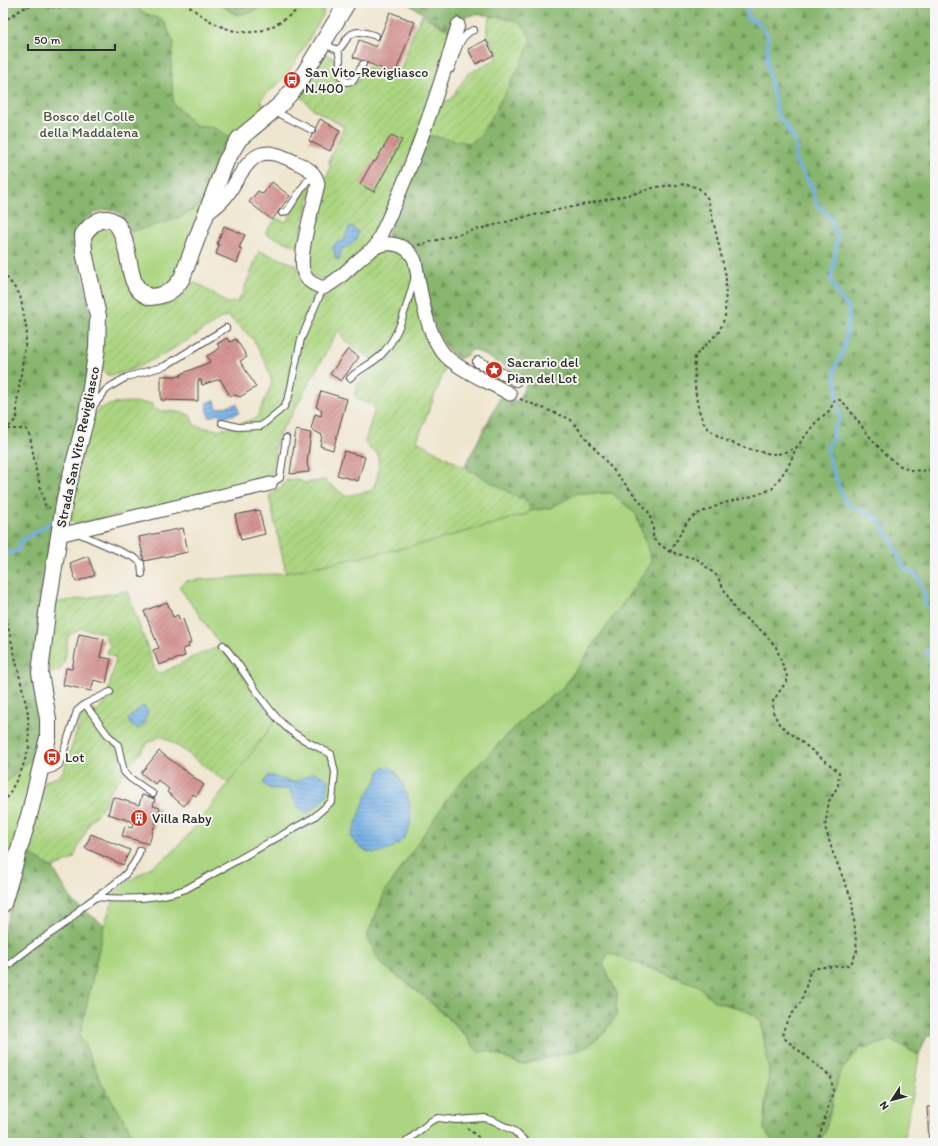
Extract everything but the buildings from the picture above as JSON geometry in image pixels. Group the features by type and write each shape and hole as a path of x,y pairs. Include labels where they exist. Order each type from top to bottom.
{"street":[{"name":"Strada San Vito Revigliasco","path":"3,904 40,773 48,737 48,719 40,673 42,650 59,535 72,466 92,392 99,332 98,316 82,242 83,235 86,230 98,221 109,220 114,222 122,232 133,281 143,294 150,297 172,291 182,278 208,213 226,161 239,138 273,111 331,47 341,6"},
{"path":"317,177 318,184 303,252 302,266 304,274 310,282 323,288 333,284 357,261 375,247 418,150 441,84 458,25"},
{"name":"Strada San Vito Revigliasco","path":"208,213 224,200 245,166 256,156 264,153 278,153 304,166 317,177"},
{"path":"375,247 398,245 407,248 412,254 432,337 438,347 453,362 510,394"},
{"path":"478,362 516,381"},
{"name":"Strada San Vito Revigliasco","path":"59,535 270,484"}],"lane":[{"path":"441,84 447,77 463,38 468,32 474,30"},
{"path":"331,47 342,47 346,38 353,32 359,31 376,36"},
{"path":"331,47 340,59 339,74 346,82 352,80 363,64"},
{"path":"273,111 312,130"},
{"path":"282,213 287,211 307,181 317,177"},
{"path":"350,378 358,370 374,362 391,342 400,324 417,272"},
{"path":"222,423 238,427 261,426 284,407 289,396 301,339 323,288"},
{"path":"87,414 106,390 113,385 127,377 165,366 226,328"},
{"path":"270,484 280,478 286,438"},
{"path":"75,532 135,558 140,563 142,574"},
{"path":"96,897 112,899 170,895 186,889 314,817 332,801 335,773 331,754 288,729 274,716 236,660 223,645"},
{"path":"40,773 53,769 59,765 77,711 85,704 110,692"},
{"path":"85,704 107,734 118,745 124,772 153,794"},
{"path":"3,970 16,958 67,922 96,897 128,873 138,857 140,850"},
{"path":"405,1143 431,1121 438,1118 456,1120 476,1118 494,1121 514,1131 527,1143"}],"path":[{"path":"3,22 26,7 34,5 60,8 71,3"},
{"path":"185,3 218,26 253,33 267,29 307,3"},
{"path":"407,248 525,217 637,193 656,187 687,184 700,189 708,199 726,276 725,317 719,332 695,356 694,384 704,423 712,431 728,440 754,451 777,454 796,448"},
{"path":"3,272 20,295 27,332 17,402 17,418 7,429 3,441"},
{"path":"510,394 533,405 570,419 648,511 653,526 653,539 670,552 680,553 697,559 717,576 735,610 763,632 776,647 788,679 773,701 773,712 779,724 839,772 838,786 829,801 825,827 833,853 852,900 857,951 851,964 839,967 826,966 810,971 802,1000 787,1021 784,1034 784,1038 831,1077 833,1091 819,1138 816,1143"},
{"path":"670,552 687,522 697,514 724,503 753,496 772,489 789,465 796,448 816,422 829,411 835,400 840,400 846,405 887,456 896,463 908,470 935,470"},
{"path":"7,429 26,429 30,436 36,470 46,505 62,518"},
{"path":"3,550 3,575"},
{"path":"3,605 28,713 29,747 22,769 3,806"},
{"path":"456,1120 486,1143"}],"green space":[{"name":"Bosco del Colle della Maddalena","path":"3,3 133,3 142,12 164,21 174,43 171,61 173,103 194,125 212,127 233,138 208,196 197,207 189,212 170,221 129,232 119,213 111,210 99,211 87,218 75,233 74,248 82,274 91,318 92,342 89,366 75,437 65,507 42,716 42,749 3,785"},
{"path":"133,3 217,3 237,15 267,3 320,3 323,6 323,15 295,63 280,82 260,100 265,107 233,138 212,127 194,125 173,103 171,61 174,43 164,21 142,12"},
{"path":"217,3 267,3 252,12 237,15"},
{"path":"407,3 935,3 935,1034 927,1036 919,1055 892,1040 859,1049 839,1074 825,1132 819,1143 774,1143 764,1129 769,1071 761,1020 743,1009 715,1002 697,985 609,953 603,963 617,994 616,1016 602,1035 585,1048 522,1065 489,1051 478,1052 460,1029 426,997 380,963 367,936 385,892 451,793 526,716 563,688 652,562 636,514 612,493 578,493 550,508 530,511 528,503 464,468 501,396 518,401 529,379 473,349 467,355 459,359 449,351 435,327 427,298 420,256 410,243 402,238 385,240 427,135 469,143 513,20 487,15 469,16 455,24 451,32"},
{"path":"422,15 451,32 429,110 373,240 330,280 316,278 309,273 307,253 325,181 330,168 329,160 344,127 313,109 298,94 324,54 336,59 339,80 346,85 357,82 367,66 392,77 397,77 414,30"},
{"path":"491,16 505,18 521,24 528,34 531,41 516,73 480,137 469,143 427,135 438,102 450,100 468,74 496,59 498,54 489,40 487,32 488,22"},
{"path":"309,185 312,187 298,247 266,234 266,231 277,218 284,222 288,219"},
{"path":"206,199 173,283 157,289 148,287 142,282 138,275 133,257 129,232 184,215"},
{"path":"101,229 108,229 116,237 147,304 161,303 171,299 186,280 202,286 227,303 236,302 242,295 259,251 296,265 307,287 323,299 377,253 396,250 403,253 409,261 446,366 417,441 528,503 530,511 527,514 430,542 286,573 269,496 287,480 296,479 305,483 325,480 345,496 371,491 377,477 379,467 377,452 371,450 365,442 375,408 371,404 358,400 355,395 358,383 374,367 371,359 346,342 338,330 290,418 278,436 272,472 266,481 76,525 67,517 91,416 97,411 111,404 136,402 152,404 156,410 185,413 191,416 194,425 212,429 227,428 257,418 272,383 266,363 253,339 228,316 219,319 181,344 147,363 131,370 107,375 101,369 90,242 93,235"},
{"path":"578,493 612,493 636,514 652,562 563,688 526,716 451,793 380,963 419,993 444,1015 478,1051 489,1051 522,1065 585,1048 602,1035 616,1016 617,994 603,963 609,953 697,985 715,1002 743,1009 761,1020 769,1071 764,1129 774,1143 138,1143 101,1082 80,1035 104,925 116,892 123,885 170,855 195,827 274,723 269,712 179,587 185,581 286,573 430,542 527,514 530,511 550,508"},
{"path":"127,591 156,672 162,673 193,657 221,646 275,720 229,783 161,736 148,743 111,789 104,805 90,822 73,859 53,868 26,852 45,781 58,777 64,770 82,716 98,709 106,701 116,658 107,653 110,645 103,633 81,628 68,636 65,660 60,670 53,673 45,671 54,603"},
{"path":"42,749 3,884 3,785"},
{"path":"26,852 53,868 73,902 104,925 80,1035 101,1082 138,1143 3,1143 3,933 16,893"},
{"path":"892,1040 919,1055 903,1143 819,1143 825,1132 839,1074 859,1049"}],"water":[{"path":"349,227 352,227 358,232 357,239 352,242 351,245 342,249 339,259 336,260 333,247 336,243 344,241"},
{"path":"215,400 217,409 237,404 239,413 220,418 219,414 209,417 206,403"},
{"path":"141,707 145,707 148,712 143,725 138,729 131,725 128,719"},
{"path":"391,767 400,779 407,796 411,814 409,829 403,839 393,847 381,852 369,852 356,844 351,837 366,796 378,777 379,771 383,768"},
{"path":"311,773 317,773 328,780 328,786 326,796 320,804 306,813 297,806 290,790 272,789 263,783 269,775 292,782 298,781"}],"waterway":[{"path":"752,3 746,14 747,18 758,22 768,36 767,64 778,116 784,122 795,141 795,160 812,187 816,203 832,220 833,228 838,236 831,280 838,295 848,307 849,316 843,353 835,367 837,398"},
{"path":"838,402 840,421 833,430 832,441 827,447 830,463 844,500 848,504 877,518 892,541 903,567 918,577 924,595 925,605 926,607 930,608 933,617 934,624 932,638 927,655 931,662 935,665"},
{"path":"3,554 14,552 19,549 21,541 54,521"}],"place":[{"name":"San Vito-Revigliasco N.400","path":"292,80"},
{"name":"Sacrario del Pian del Lot","path":"494,370"},
{"name":"Lot","path":"52,757"},
{"name":"Villa Raby","path":"139,818"}]}
